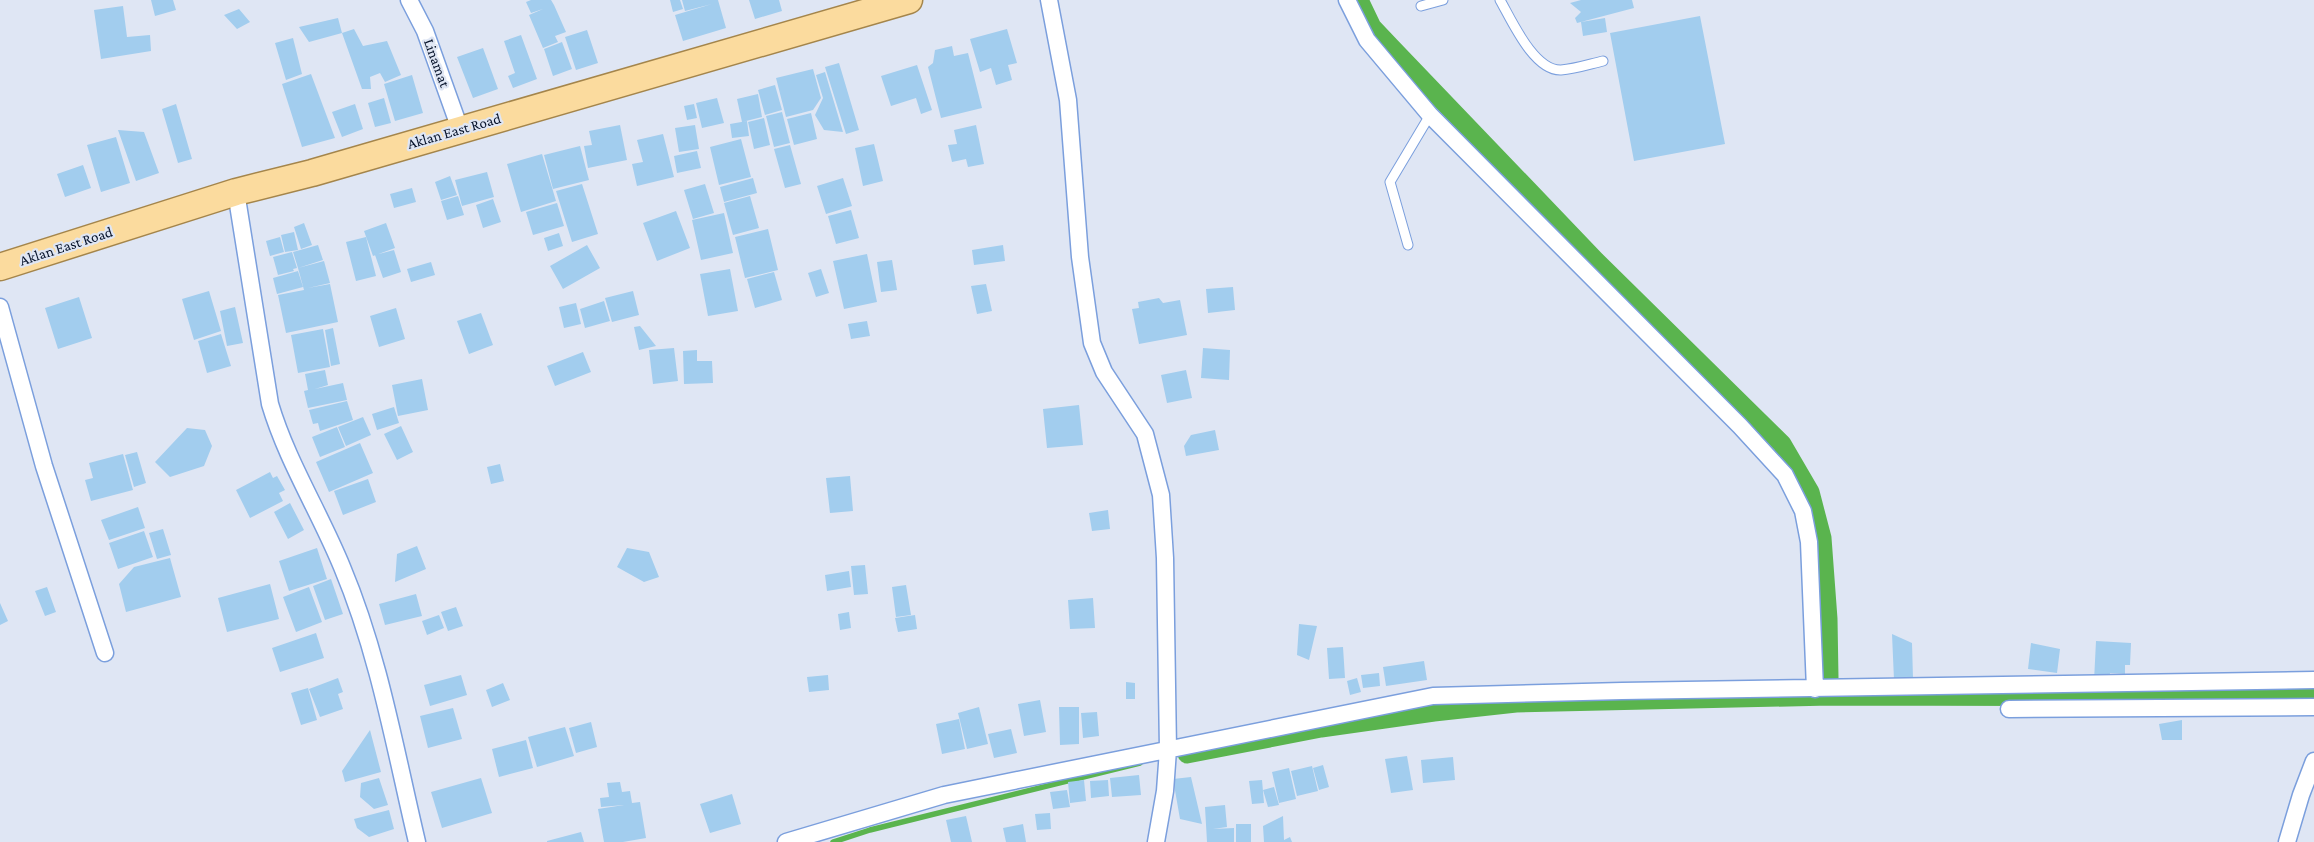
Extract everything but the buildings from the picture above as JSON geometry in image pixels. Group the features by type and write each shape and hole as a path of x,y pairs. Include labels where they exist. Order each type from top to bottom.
{"main road":[{"name":"Aklan East Road","path":"0,267 236,192 312,173 909,0"}],"street":[{"name":"Linamat","path":"409,0 425,31 460,129"},
{"path":"1049,0 1068,100 1080,256 1092,342 1104,372 1145,434 1161,495 1165,558 1168,750 1165,791 1156,842"},
{"path":"1347,0 1367,40 1430,115 1752,438 1784,475 1803,511 1809,542 1815,689"},
{"path":"236,192 270,404 279,436 342,566 376,662 416,842"},
{"path":"0,307 44,466 105,652"},
{"path":"786,842 944,795 1433,696 2314,680"},
{"path":"2008,709 2314,707"},
{"path":"2287,842 2301,795 2314,762"}],"lane":[{"path":"1421,6 1443,0"},
{"path":"1500,0 1534,56 1547,68 1560,70 1603,61"},
{"path":"1408,245 1390,182 1430,115"}],"waterway":[{"path":"1359,0 1372,27 1390,46 1596,261 1782,444 1810,492 1822,538 1828,619 1829,678"},
{"path":"1187,754 1321,728 1434,712 1516,703 1830,696 2314,697"},
{"path":"833,842 870,830 1140,763"}]}
